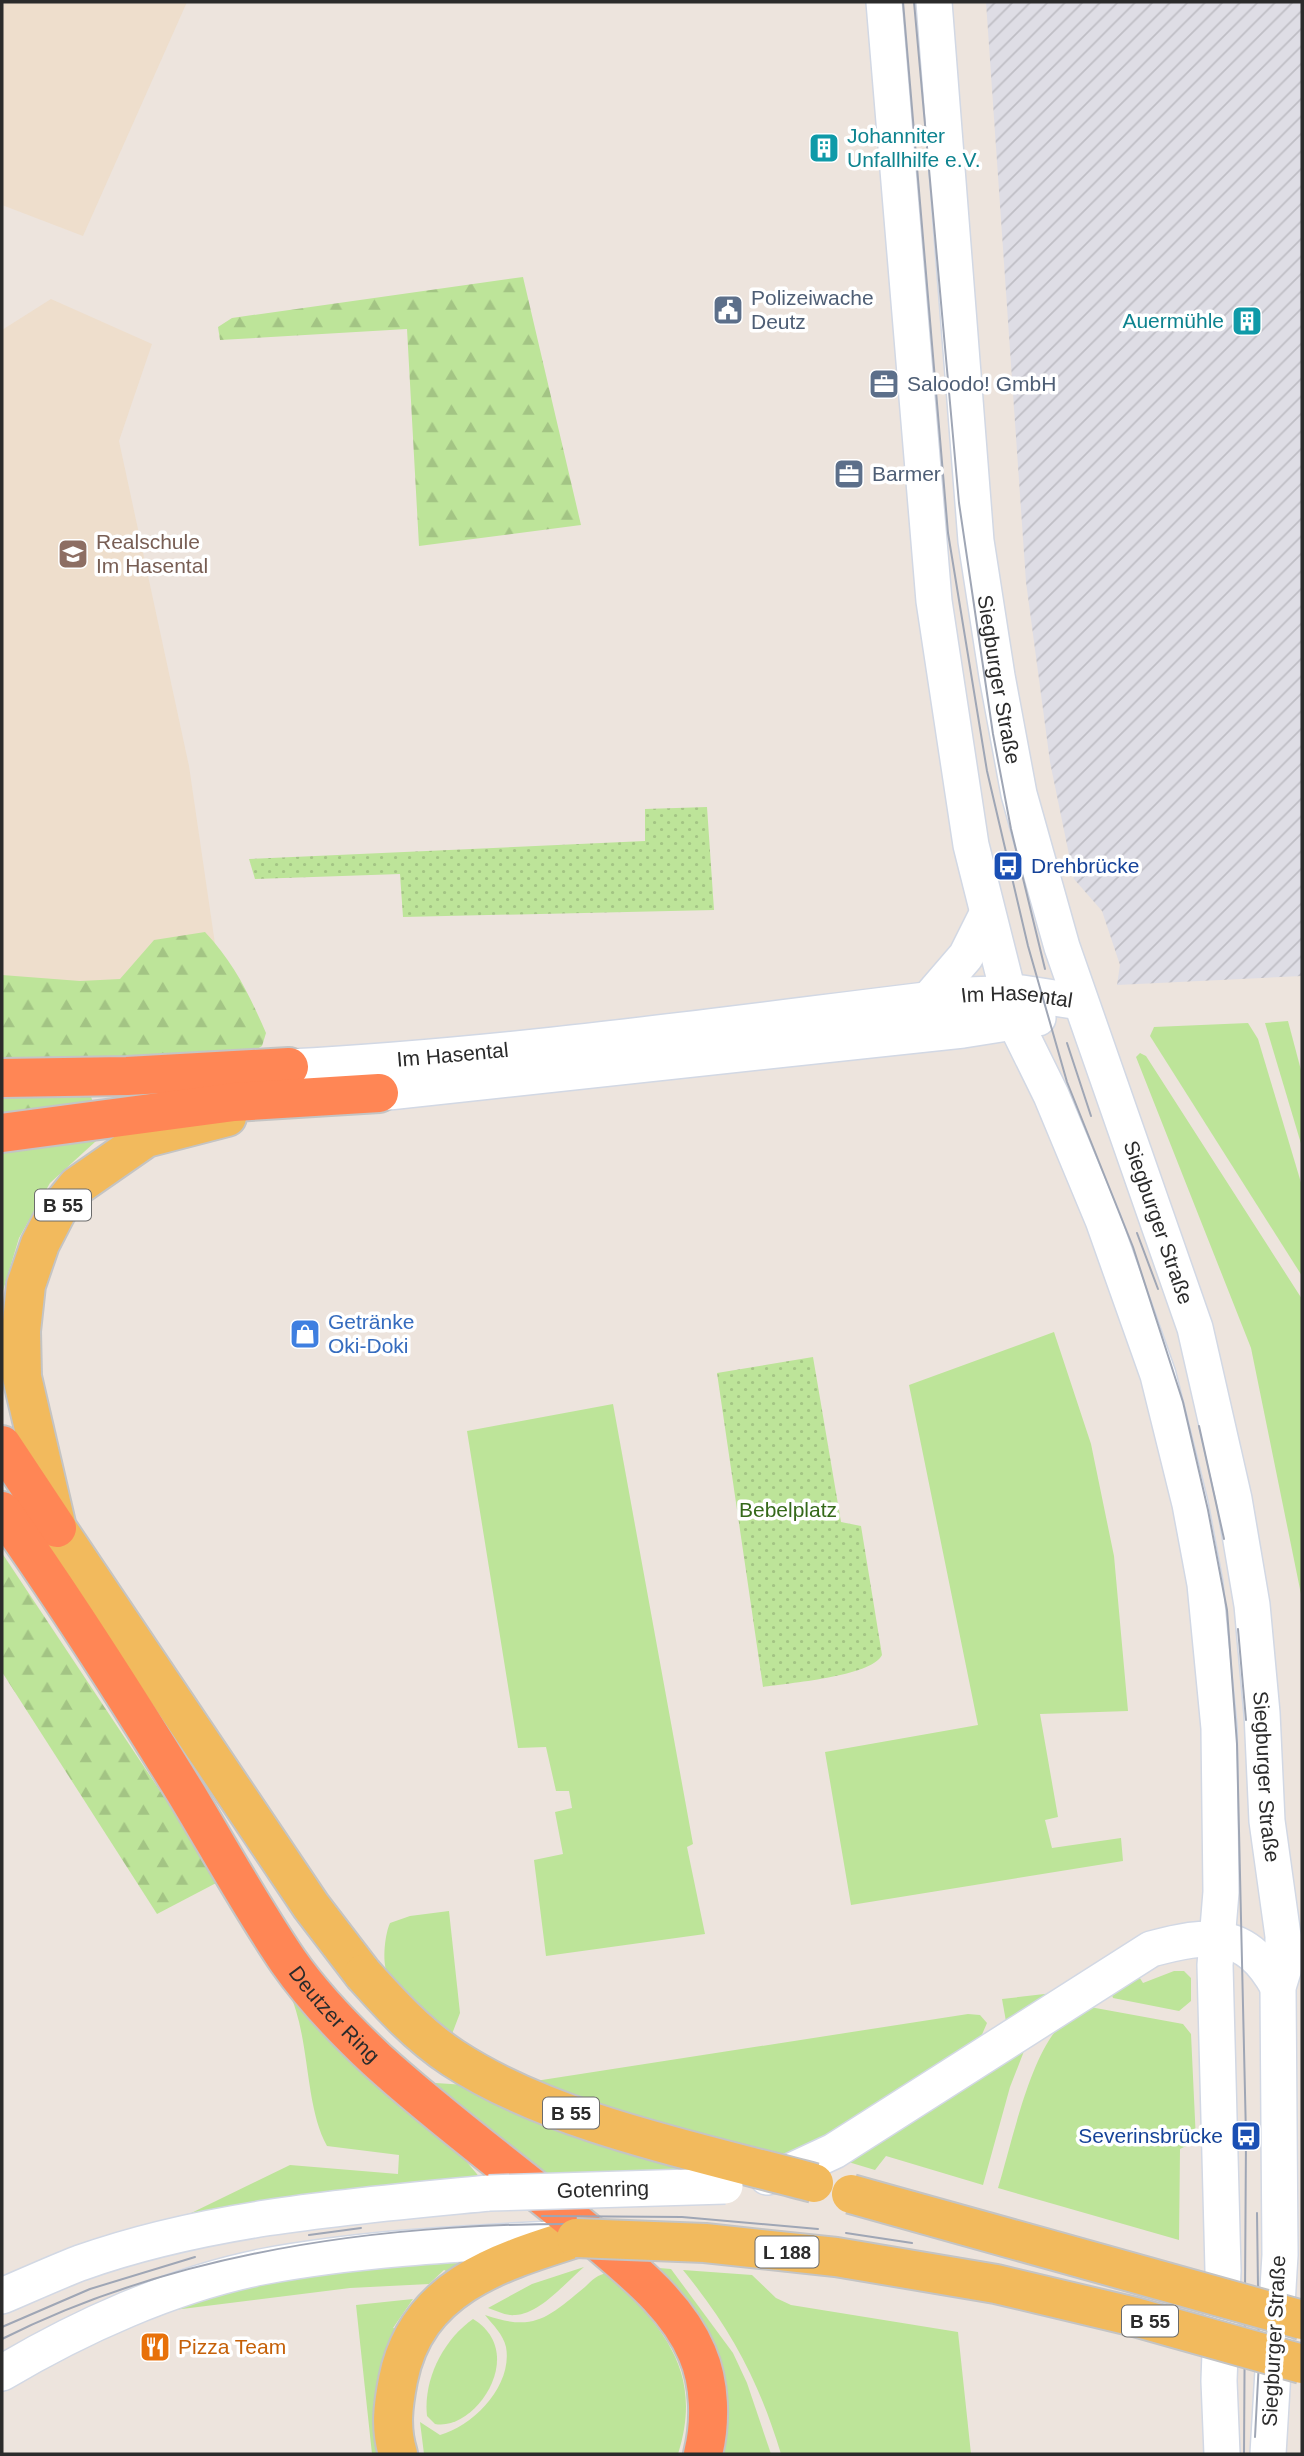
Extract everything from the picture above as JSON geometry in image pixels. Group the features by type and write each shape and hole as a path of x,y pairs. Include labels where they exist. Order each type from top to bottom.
{"highway":[{"path":"2,1079 127,1076 289,1067"},
{"name":"B 55","path":"2,1133 220,1103 379,1093"},
{"name":"B 55","path":"2,1445 57,1528"},
{"name":"Deutzer Ring","path":"2,1511 173,1772 289,1962 323,2005 378,2060 451,2123 540,2192 635,2274 674,2313 697,2352 706,2381 708,2413 704,2454"}],"main road":[{"name":"Siegburger Straße","path":"884,2 934,601 971,845 1005,1003 1067,1132 1142,1325 1158,1374 1190,1504 1205,1584 1219,1728 1221,1892 1206,1938 1223,2270 1219,2381 1222,2454"},
{"name":"Siegburger Straße","path":"934,2 976,541 1019,794 1080,1002 1195,1328 1234,1499 1251,1605 1262,1713 1267,1821 1283,1936 1283,1971 1278,1987 1279,2264 1268,2454"},
{"path":"929,999 966,956 987,914"},
{"name":"Im Hasental","path":"379,1093 1005,1003 1041,995 1080,1002"},
{"name":"Im Hasental","path":"289,1067 389,1062 488,1052 929,999 1005,1003"},
{"name":"B 55","path":"379,1093 269,1108 197,1123 146,1138 77,1186 57,1211 40,1244 26,1285 21,1331 22,1377 57,1528 311,1906 363,1974 419,2032 452,2057 490,2079 575,2115 1302,2320"},
{"path":"1206,1938 1251,1950 1261,1959 1278,1987"},
{"name":"Gotenring","path":"2,2296 81,2263 167,2239 246,2223 389,2202 489,2193 725,2186 791,2171 834,2151 1151,1949 1206,1938"},
{"path":"398,2454 391,2415 402,2357 414,2332 433,2307 465,2283 532,2252 576,2238"},
{"name":"L 188","path":"2,2373 93,2326 222,2277 261,2268 444,2245 576,2238 705,2243 835,2257 996,2284"},
{"name":"B 55","path":"996,2284 1135,2318 1302,2364"}],"shaded area":[{"path":"2,2 187,2 83,236 2,205"},
{"path":"986,2 1302,2 1302,976 1117,985 1120,965 1102,911 1074,879 1050,762 1026,582"},
{"name":"Realschule Im Hasental","path":"51,299 152,344 119,441 189,766 221,985 2,990 2,330"}],"green space":[{"path":"523,277 581,525 419,546 407,329 220,340 218,327 232,318"},
{"path":"707,807 714,910 403,917 400,874 255,879 249,859 645,841 645,809"},
{"path":"205,932 233,967 247,992 266,1033 262,1046 249,1054 2,1058 2,975 80,981 120,979 154,940"},
{"path":"1288,1021 1302,1074 1302,1147 1265,1023"},
{"path":"1248,1023 1258,1039 1302,1186 1302,1276 1150,1036 1154,1027"},
{"path":"1140,1053 1146,1056 1302,1299 1302,1599 1251,1348 1136,1057"},
{"path":"2,1088 88,1088 95,1108 2,1124"},
{"path":"107,1131 50,1183 19,1238 2,1294 2,1150"},
{"path":"1054,1332 1091,1444 1114,1556 1128,1711 1040,1714 1058,1817 1045,1820 1052,1848 1121,1838 1123,1861 851,1905 825,1752 978,1725 909,1385"},
{"name":"Bebelplatz","path":"813,1357 841,1522 861,1526 882,1655 875,1663 846,1674 763,1687 717,1373"},
{"path":"613,1404 693,1844 687,1847 705,1934 546,1956 534,1860 563,1854 555,1812 572,1808 569,1791 556,1791 546,1747 518,1748 467,1431"},
{"path":"2,1553 220,1881 157,1914 2,1672"},
{"path":"449,1911 460,2013 452,2034 416,2006 391,1980 385,1968 384,1954 390,1923 410,1916"},
{"path":"1174,1971 1184,1971 1191,1978 1191,2001 1179,2011 1113,1998 1111,1992 1138,1975 1143,1983"},
{"path":"288,1989 460,2154 482,2180 183,2217 290,2165 398,2174 399,2155 327,2146 314,2111 301,2029"},
{"path":"1062,1992 1007,2027 1002,1999"},
{"path":"1090,2007 1183,2024 1191,2034 1196,2141 1180,2149 1179,2240 998,2188 1022,2104 1048,2041 1059,2027"},
{"path":"968,2014 980,2015 987,2023 977,2046 814,2144 784,2156 697,2171 537,2177 420,2082 497,2087"},
{"path":"1026,2046 1010,2087 983,2185 886,2156 875,2170 845,2161"},
{"path":"473,2260 454,2275 444,2270 429,2284 350,2288 174,2310 225,2289 386,2264"},
{"path":"584,2267 534,2309 508,2315 488,2308 532,2284"},
{"path":"647,2267 671,2269 733,2353 747,2383 771,2454 721,2454"},
{"path":"683,2270 752,2275 776,2298 791,2305 958,2332 971,2454 781,2454 763,2403 742,2357 715,2313"},
{"path":"608,2273 661,2333 682,2375 686,2398 685,2425 678,2454 424,2454 420,2422 440,2435 466,2423 488,2402 503,2376 507,2361 505,2342 485,2315 516,2322 540,2319 560,2307 595,2278"},
{"path":"413,2299 393,2328 402,2330 383,2454 372,2454 356,2305"},
{"path":"473,2319 489,2334 496,2351 496,2369 490,2387 466,2416 450,2423 435,2424 427,2416 428,2389 432,2375 444,2349"}],"tram line":[{"path":"903,2 948,533 987,771 1028,946 1067,1082 1133,1247 1183,1402 1208,1510 1227,1610 1237,1744 1246,2136 1244,2454"},
{"path":"914,2 959,503 993,734 1011,829 1045,969"},
{"path":"1067,1043 1091,1116"},
{"path":"1137,1233 1158,1289"},
{"path":"1199,1426 1224,1539"},
{"path":"1238,1629 1246,1720"},
{"path":"1255,2437 1259,2361 1257,2213"},
{"path":"542,2216 682,2217 818,2229"},
{"path":"2,2339 106,2295 216,2262 331,2240 449,2228 568,2224 687,2228 802,2238 913,2254 1060,2285 1302,2350"},
{"path":"309,2235 361,2228"},
{"path":"846,2233 912,2243"},
{"path":"2,2327 90,2289 195,2257"}],"place":[{"name":"Johanniter Unfallhilfe e.V.","path":"824,148"},
{"name":"Polizeiwache Deutz","path":"728,310"},
{"name":"Auermühle","path":"1247,321"},
{"name":"Saloodo! GmbH","path":"884,384"},
{"name":"Barmer","path":"849,474"},
{"name":"Realschule Im Hasental","path":"73,554"},
{"name":"Drehbrücke","path":"1008,866"},
{"name":"Getränke Oki-Doki","path":"305,1334"},
{"name":"Severinsbrücke","path":"1246,2136"},
{"name":"Pizza Team","path":"155,2347"}]}
